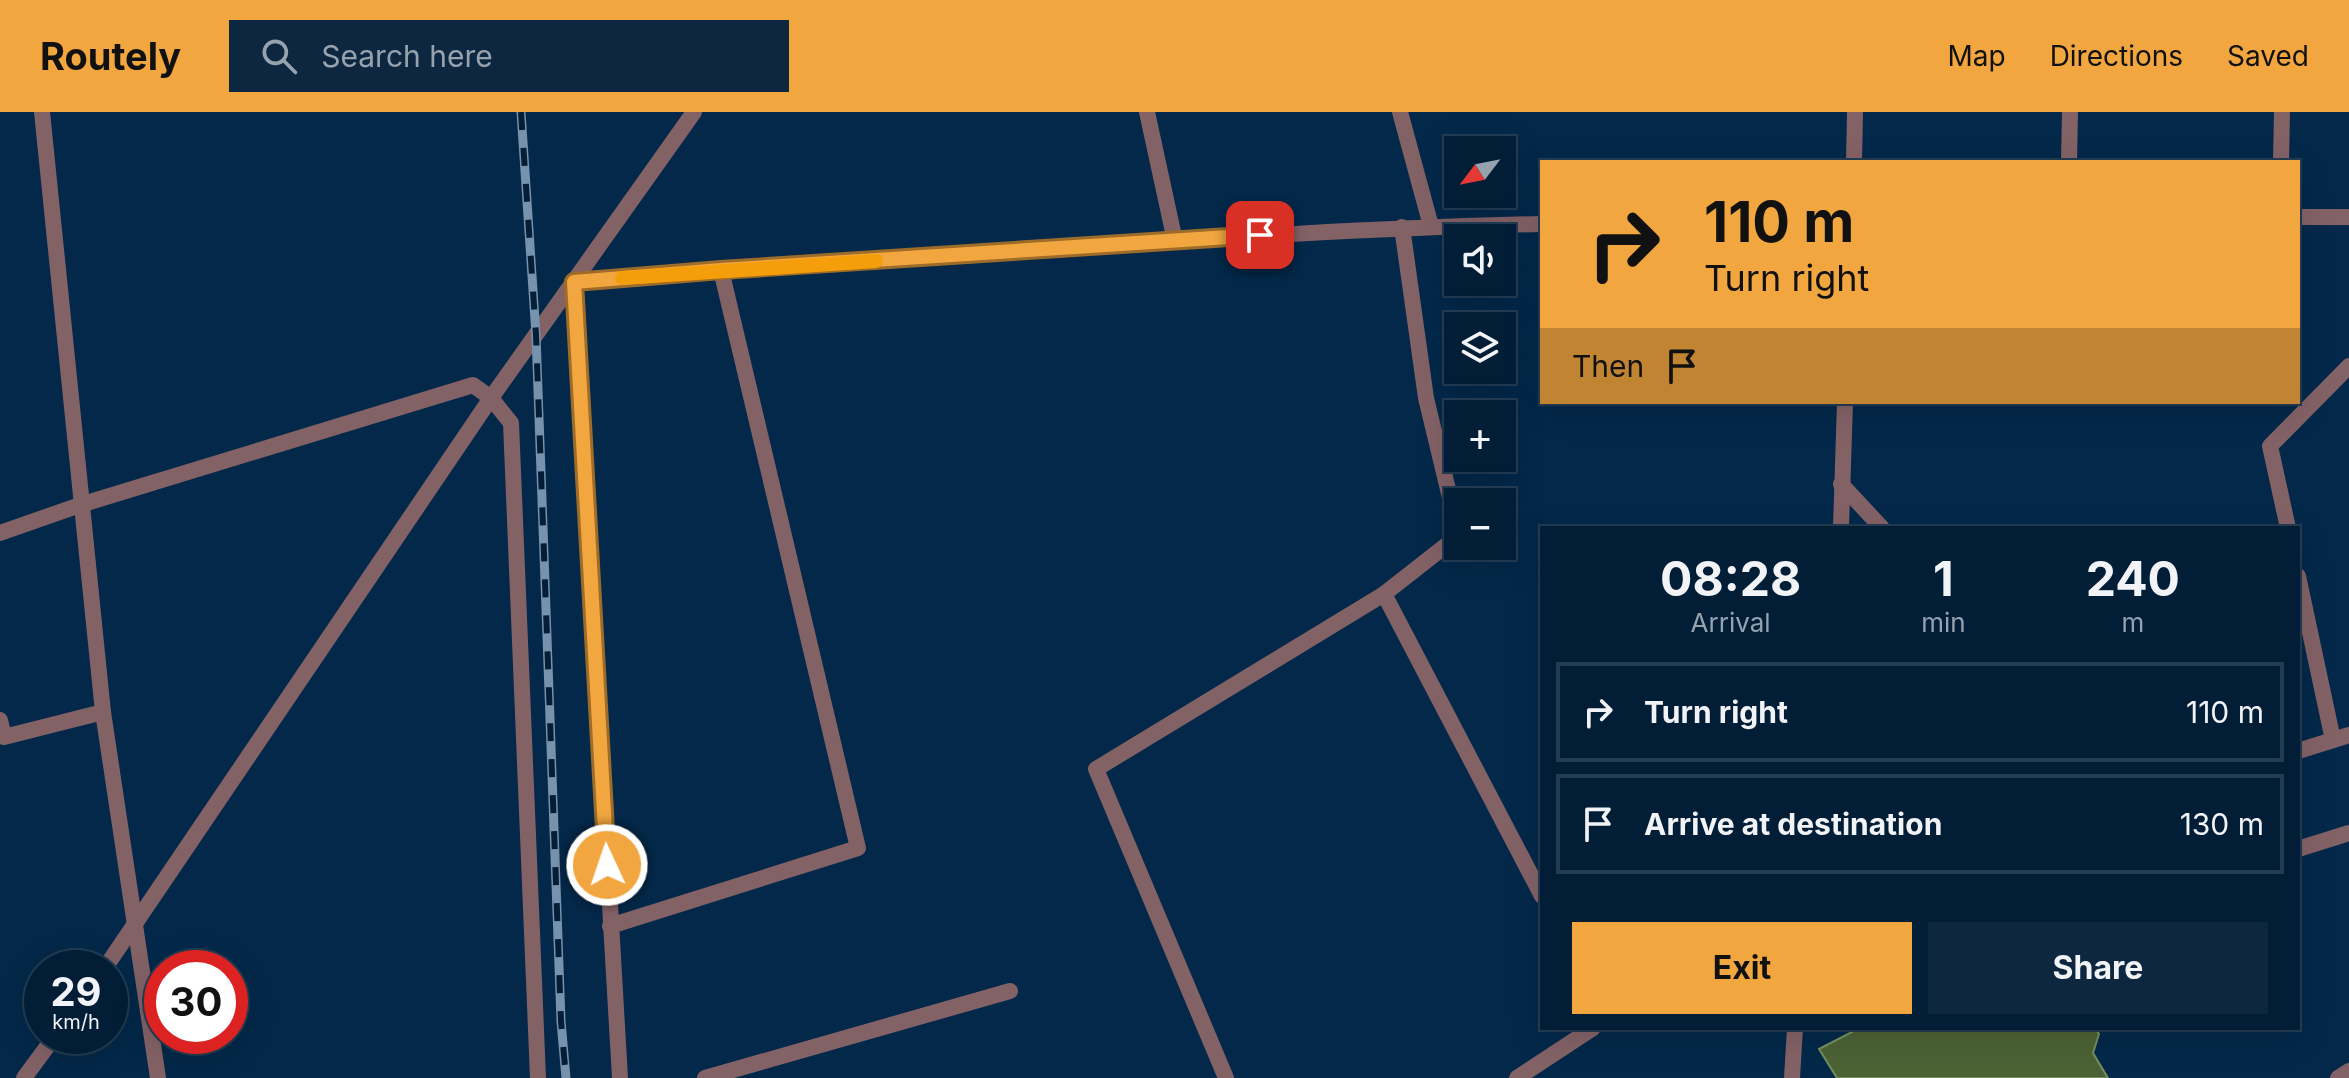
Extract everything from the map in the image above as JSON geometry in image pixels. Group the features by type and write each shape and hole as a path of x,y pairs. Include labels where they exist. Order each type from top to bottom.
{"street":[{"path":"42,112 103,712 158,1078"},
{"path":"118,950 491,398 694,112"},
{"path":"1147,112 1175,241"},
{"path":"1400,112 1431,226"},
{"path":"1854,160 1855,112"},
{"path":"2069,160 2070,112"},
{"path":"2281,160 2282,112"},
{"path":"2300,217 2349,217"},
{"path":"574,282 1402,227 1540,224"},
{"path":"1402,227 1426,398 1447,488"},
{"path":"610,926 858,848 721,270"},
{"path":"574,282 620,1078"},
{"path":"2288,526 2270,446 2349,366"},
{"path":"0,533 80,505 473,385 491,398 511,423 538,1078"},
{"path":"1841,526 1845,404"},
{"path":"1841,484 1880,526"},
{"path":"1226,1078 1096,769 1384,594 1444,545"},
{"path":"2300,584 2341,738 2300,750"},
{"path":"1384,594 1540,892"},
{"path":"0,720 4,737 103,712"},
{"path":"2300,848 2349,833"},
{"path":"705,1078 1010,991"},
{"path":"1517,1078 1590,1030"},
{"path":"1792,1078 1795,1030"},
{"path":"24,1078 42,1054"},
{"path":"2338,1078 2349,1071"}],"building":[{"path":"2096,1030 2099,1034 2093,1053 2108,1078 1837,1078 1819,1049 1852,1032"}],"railway":[{"path":"521,112 536,335 561,1021 566,1078"}],"slow traffic":[{"path":"622,278 876,261"}],"route":[{"path":"607,865 574,282 1260,235"}]}
